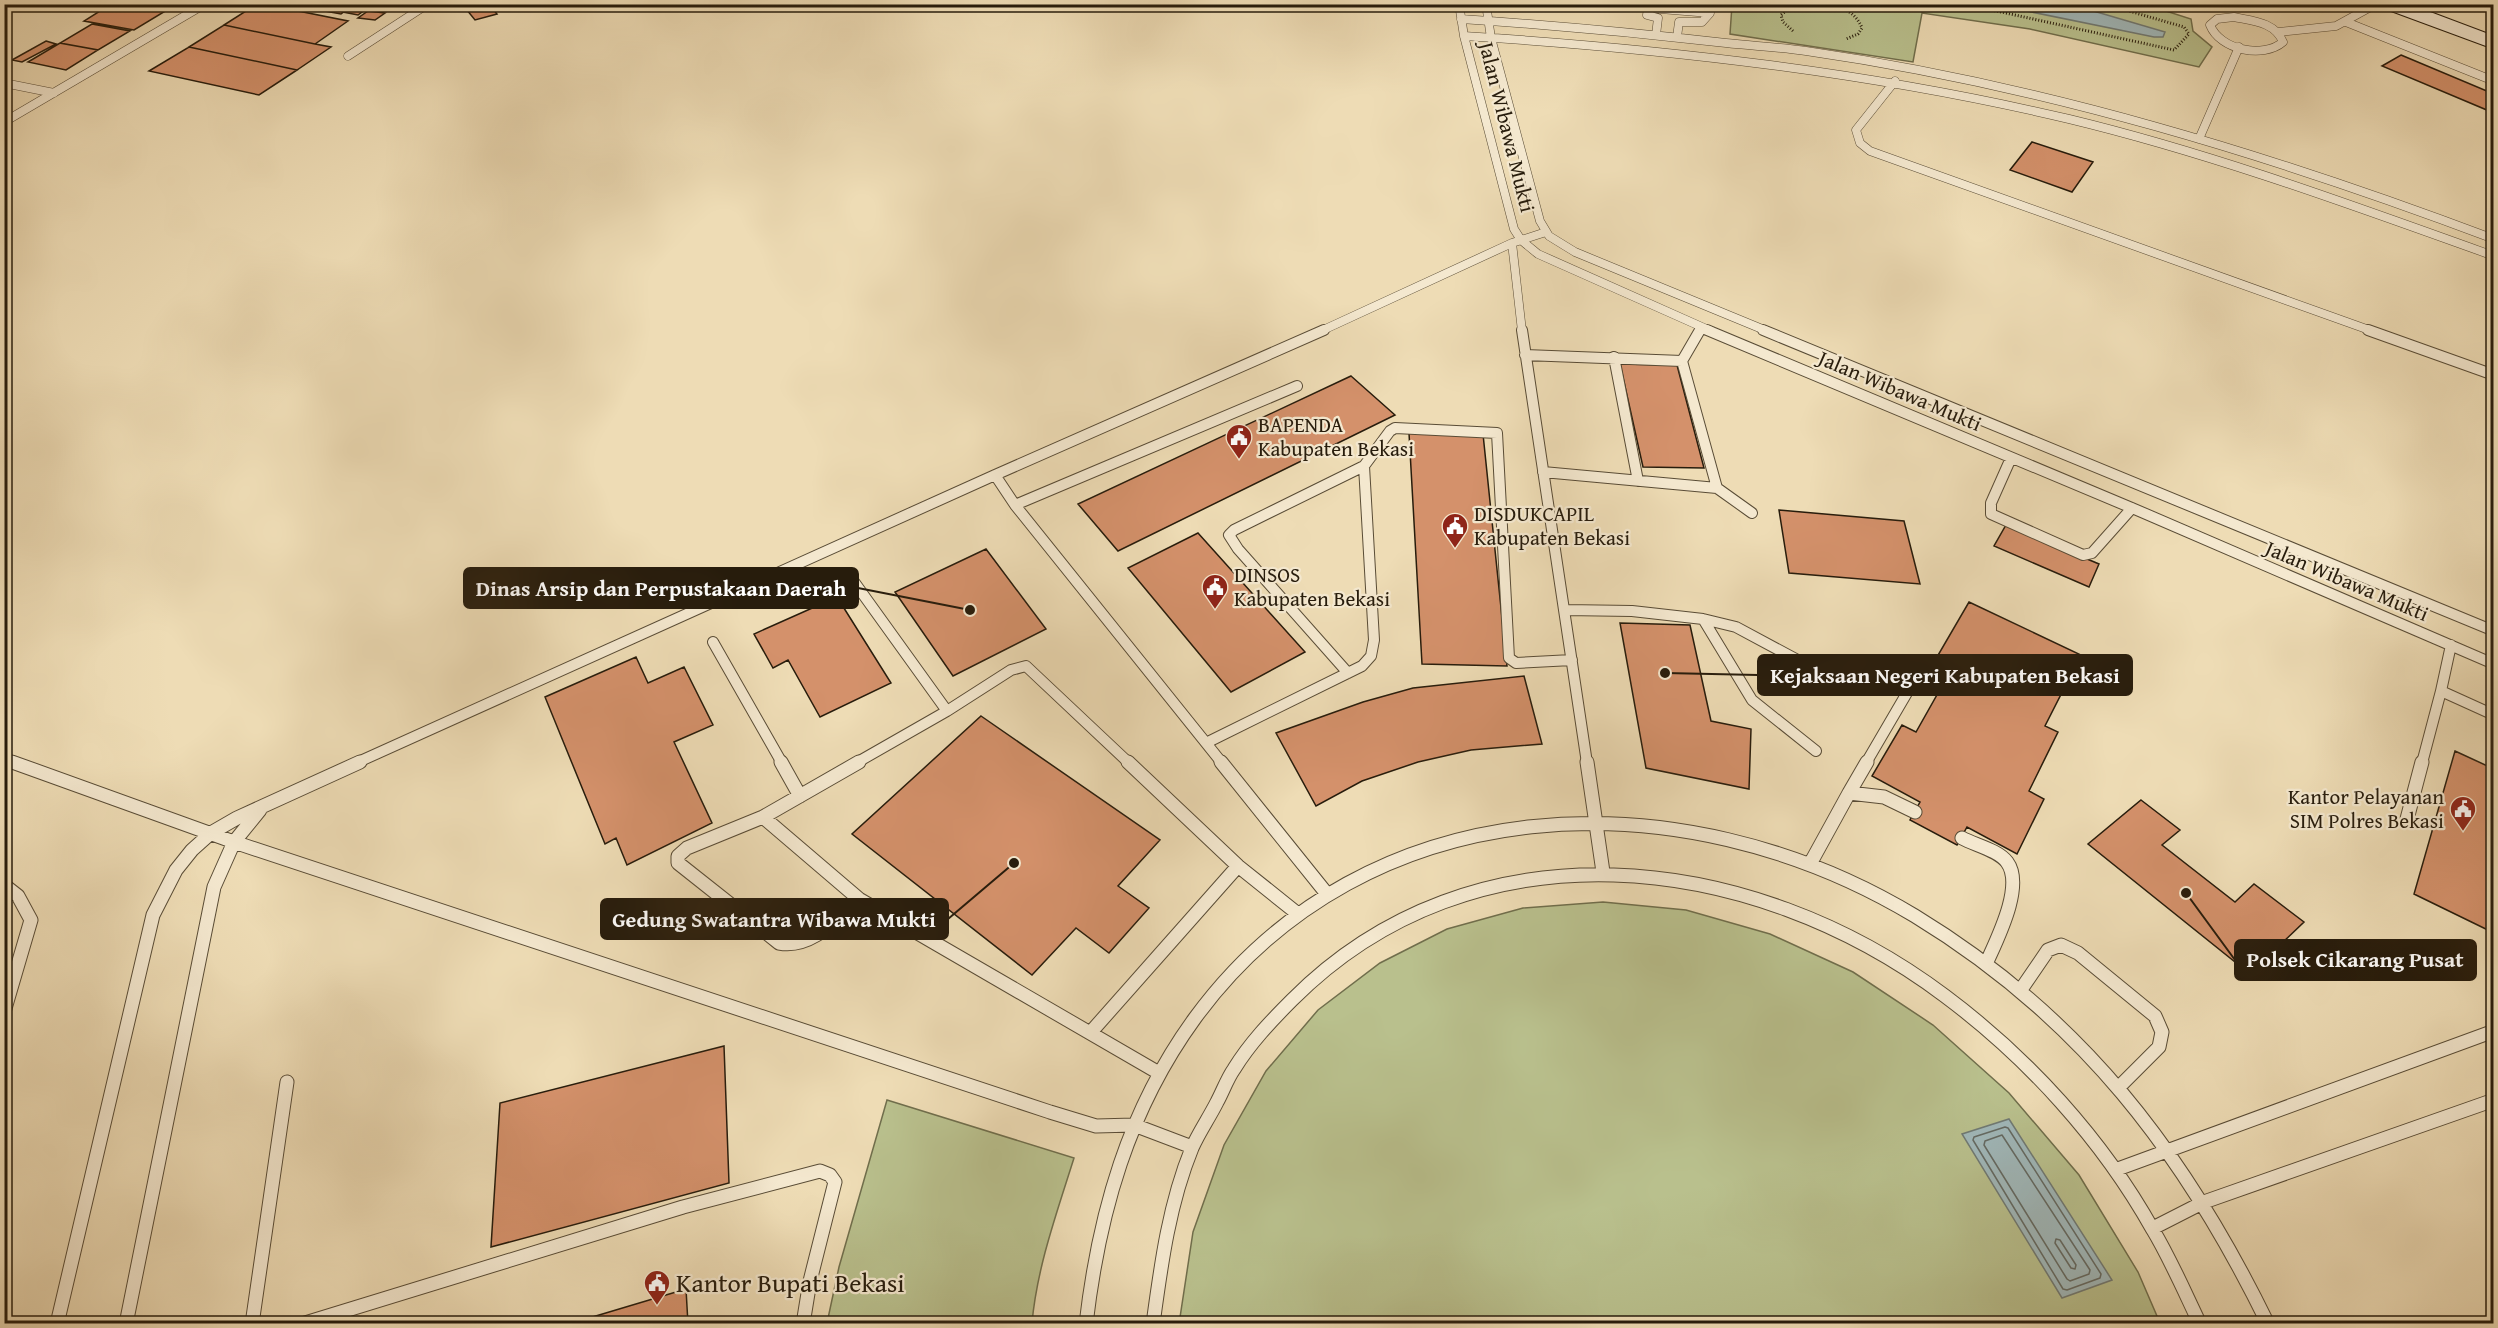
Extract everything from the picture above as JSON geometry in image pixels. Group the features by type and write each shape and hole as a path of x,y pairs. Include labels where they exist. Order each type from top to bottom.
{"street":[{"path":"2390,4 2493,42"},
{"path":"2473,34 2493,22"}],"lane":[{"path":"4,122 205,4"},
{"path":"348,56 428,4"},
{"name":"Jalan Wibawa Mukti","path":"1459,4 1464,36 1516,242 1701,327 2132,508 2493,664"},
{"name":"Jalan Wibawa Mukti","path":"1486,4 1491,38 1540,221 1549,236 1575,252 2493,631"},
{"path":"2279,32 2283,42 2276,48 2259,51 2239,47 2214,35 2210,30 2212,22 2224,17 2244,18 2264,23 2279,32 2314,30 2346,22 2376,4"},
{"path":"1656,34 1658,18 1647,15 1648,8 1710,14 1702,22 1679,22 1677,37"},
{"path":"1461,19 1656,34 1815,53 1977,83 2149,125 2286,165 2493,239"},
{"path":"2346,22 2493,81"},
{"path":"1464,36 1728,57 1895,81 2155,141 2282,180 2493,256"},
{"path":"2199,139 2239,47"},
{"path":"1895,81 1856,130 1861,146 2493,375"},
{"path":"4,83 54,93"},
{"path":"2282,180 2286,165"},
{"path":"57,1323 153,915 159,897 187,856 212,832 264,805 995,475 1234,371 1516,242 1546,232"},
{"path":"1516,242 1524,355 1565,610 1603,872"},
{"path":"1701,327 1682,361 1717,488"},
{"path":"1524,355 1682,361"},
{"path":"1614,357 1638,481"},
{"path":"1015,505 1297,386"},
{"path":"1347,673 1238,549 1229,535 1234,530 1364,466 1392,428 1496,433 1509,658 1516,663 1572,660"},
{"path":"2011,458 1991,503 1991,514 2083,555 2092,554 2132,508"},
{"path":"1206,743 1362,666 1371,656 1374,640 1364,466"},
{"path":"1543,472 1717,488 1752,513"},
{"path":"995,475 1015,505 1327,894"},
{"path":"852,579 947,711"},
{"path":"1565,610 1632,611 1704,619 1736,627 1848,687"},
{"path":"1704,619 1752,700 1816,751"},
{"path":"713,642 800,796"},
{"path":"2407,819 2451,645"},
{"path":"859,899 807,942 787,946 779,943 678,863 678,856 687,848 763,817 947,711 1020,666 1029,668 1238,866 1298,914"},
{"path":"1810,864 1918,674"},
{"path":"2441,691 2493,715"},
{"path":"4,759 212,832 234,842 1050,1112 1096,1126 1134,1125 1192,1147"},
{"path":"1849,793 1870,792 1889,798 1915,812"},
{"path":"126,1323 214,886 234,842 264,805"},
{"path":"763,817 859,899 1159,1073"},
{"path":"1086,1323 1088,1293 1106,1204 1134,1125 1159,1073 1199,1011 1246,958 1298,914 1327,894 1390,861 1456,838 1525,825 1596,821 1667,826 1687,830 1738,841 1810,864 1899,907 1986,964 2071,1036 2118,1087 2170,1151 2204,1202 2242,1269 2268,1323"},
{"path":"1962,838 2007,862 2014,878 2007,910 1986,964"},
{"path":"1091,1032 1238,866"},
{"path":"1153,1323 1164,1238 1192,1147 1238,1062 1296,993 1362,939 1437,901 1518,879 1603,872 1679,879 1756,898 1833,928 1909,971 1982,1026 2052,1092 2115,1170 2153,1228 2200,1323"},
{"path":"4,885 18,896 31,921 4,1011"},
{"path":"2020,991 2048,950 2061,945 2078,953 2154,1016 2162,1032 2159,1047 2118,1087"},
{"path":"2115,1170 2493,1031"},
{"path":"252,1323 287,1082"},
{"path":"2153,1228 2204,1202 2493,1100"},
{"path":"302,1323 683,1207 820,1171 830,1175 835,1182 802,1323"}],"path":[{"path":"1794,4 1781,15 1783,22 1796,33"},
{"path":"1830,4 1851,12 1860,20 1862,28 1858,34 1840,40"},
{"path":"1965,4 2055,22 2175,51 2189,33 2184,27 2105,4"}],"green space":[{"path":"2144,4 2191,19 2193,31 2212,47 2199,67 2030,29 1922,13 1913,62 1730,34 1732,5"},
{"path":"1603,902 1686,910 1770,934 1853,972 1933,1025 2009,1093 2079,1175 2138,1272 2160,1323 1179,1324 1193,1232 1224,1145 1266,1071 1318,1010 1380,963 1447,929 1523,908"},
{"path":"887,1100 1074,1158 1043,1260 1032,1323 827,1323 839,1267"}],"water":[{"path":"1997,5 2073,5 2165,32 2163,37 2154,37"},
{"path":"2009,1119 2112,1280 2062,1298 1962,1134"}],"building":[{"path":"111,4 177,4 134,30 84,21"},
{"path":"257,4 348,21 315,44 224,25"},
{"path":"307,4 354,4 341,14 303,7"},
{"path":"354,4 373,4 358,15 343,12"},
{"path":"462,4 489,4 497,14 475,20"},
{"path":"368,11 385,13 375,20 358,18"},
{"path":"92,24 130,31 98,50 60,43"},
{"path":"224,25 331,47 297,70 189,47"},
{"path":"46,41 56,44 22,62 12,60"},
{"path":"60,43 98,50 66,70 28,62"},
{"path":"189,47 297,70 259,95 149,71"},
{"path":"2401,55 2494,94 2494,113 2382,66"},
{"path":"2032,142 2093,162 2072,192 2010,170"},
{"path":"1620,364 1677,365 1704,468 1643,467"},
{"name":"BAPENDA Kabupaten Bekasi","path":"1351,376 1395,415 1118,551 1078,504"},
{"name":"DISDUKCAPIL Kabupaten Bekasi","path":"1409,433 1483,434 1507,666 1422,664"},
{"path":"1779,510 1904,521 1920,584 1789,573"},
{"path":"2006,525 2099,564 2089,587 1994,546"},
{"name":"DINSOS Kabupaten Bekasi","path":"1198,533 1305,652 1231,692 1128,568"},
{"path":"986,549 1046,629 953,676 895,592"},
{"path":"837,597 891,683 820,717 788,660 773,668 754,634"},
{"path":"1969,602 2081,655 2045,726 2058,732 2029,791 2044,799 2017,854 1967,827 1957,845 1910,820 1920,802 1872,776 1902,725 1916,732 1947,677 1930,669"},
{"path":"1620,623 1690,625 1711,721 1751,729 1749,789 1646,768"},
{"path":"636,657 648,683 684,667 713,725 674,742 712,823 627,865 616,838 605,844 545,697"},
{"path":"1524,676 1542,744 1471,750 1418,762 1362,781 1316,806 1276,733 1363,702 1413,688"},
{"path":"981,716 1160,840 1118,886 1149,908 1109,953 1076,928 1032,975 852,834"},
{"name":"Kantor Pelayanan SIM Polres Bekasi","path":"2455,751 2494,769 2494,933 2414,894"},
{"path":"2141,800 2180,830 2162,845 2235,902 2254,884 2304,922 2250,974 2088,844"},
{"path":"724,1046 729,1183 491,1247 500,1103"},
{"name":"Kantor Bupati Bekasi","path":"686,1289 688,1324 569,1324"}],"place":[{"name":"BAPENDA Kabupaten Bekasi","path":"1239,460"},
{"name":"DISDUKCAPIL Kabupaten Bekasi","path":"1455,549"},
{"name":"Dinas Arsip dan Perpustakaan Daerah","path":"970,610"},
{"name":"DINSOS Kabupaten Bekasi","path":"1215,610"},
{"name":"Kejaksaan Negeri Kabupaten Bekasi","path":"1665,673"},
{"name":"Kantor Pelayanan SIM Polres Bekasi","path":"2463,832"},
{"name":"Gedung Swatantra Wibawa Mukti","path":"1014,863"},
{"name":"Polsek Cikarang Pusat","path":"2186,893"},
{"name":"Kantor Bupati Bekasi","path":"657,1306"}]}
